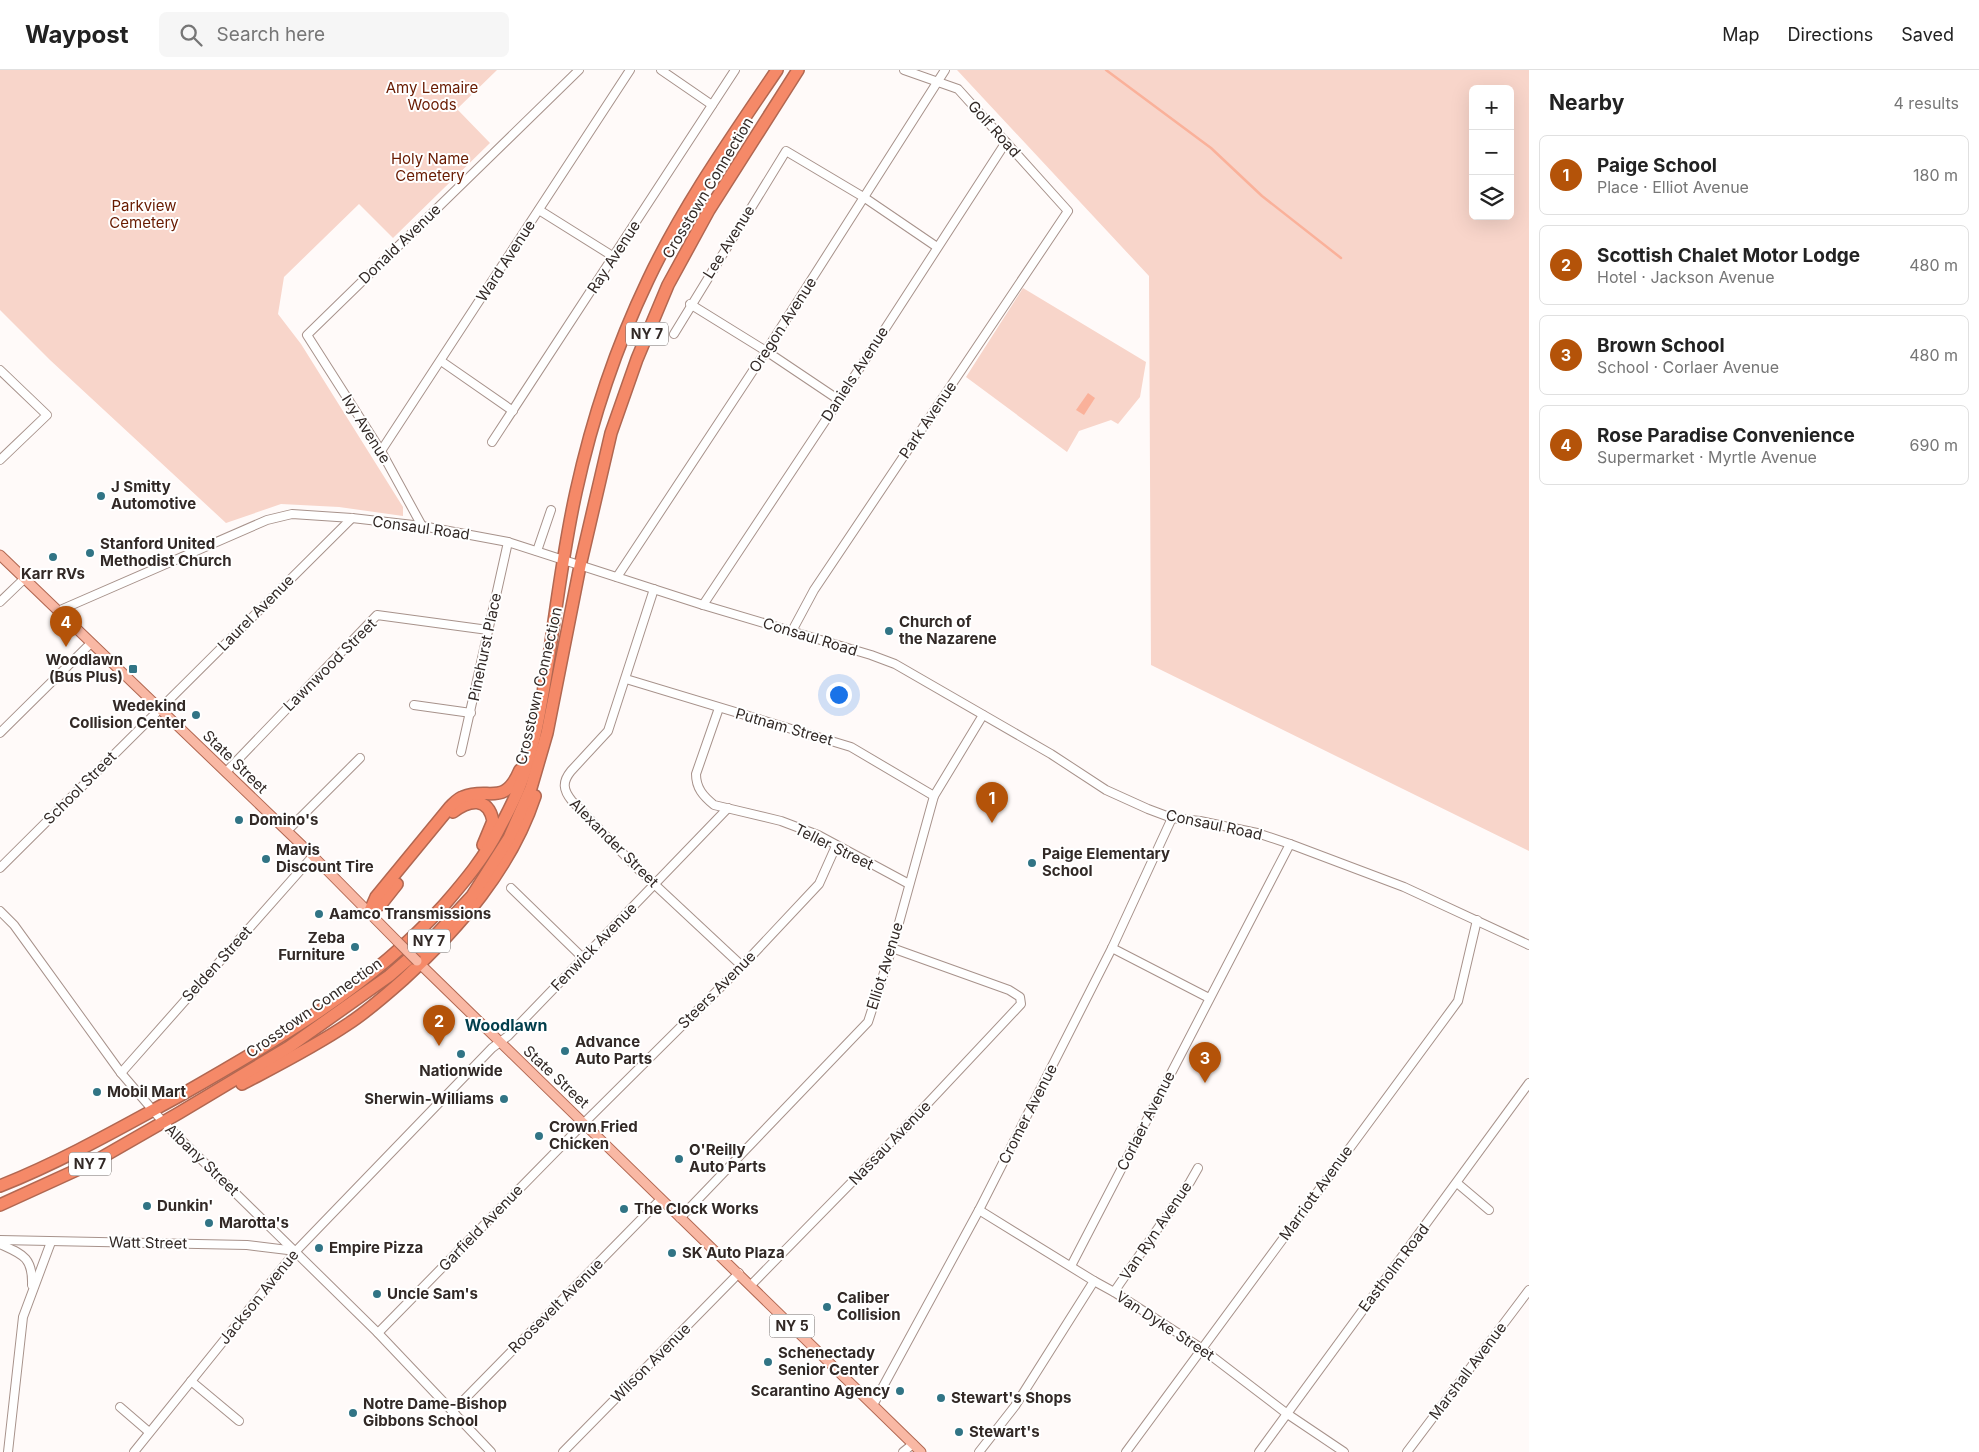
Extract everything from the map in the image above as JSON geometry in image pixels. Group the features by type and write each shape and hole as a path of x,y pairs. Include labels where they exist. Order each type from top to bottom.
{"highway":[{"name":"Crosstown Connection","path":"0,1186 84,1148 154,1110 326,1008 369,975 423,927 463,884 497,833 520,785 535,737 576,493 594,418 618,346 649,278 692,199 777,70"},
{"name":"Crosstown Connection","path":"0,1205 92,1163 266,1061 389,976 435,936 472,896 509,838 531,788 548,733 580,566 611,433 637,359 668,285 709,210 798,70"},
{"path":"179,1113 209,1102 317,1045 357,1018 386,995 462,920 496,876 530,811 539,783 548,733"},
{"path":"369,913 376,897 450,807 462,797 479,793 496,795 508,789 518,775 535,737"},
{"path":"369,913 382,903 454,811 473,802 481,803 486,807 492,822 477,863"}],"main road":[{"name":"State Street","path":"0,554 314,856 499,1042 739,1273 921,1452"}],"street":[{"name":"Donald Avenue","path":"307,334 578,70"},
{"name":"Ward Avenue","path":"381,451 630,70"},
{"path":"661,70 712,105"},
{"name":"Ray Avenue","path":"492,442 735,70"},
{"name":"Golf Road","path":"904,70 958,89 1068,210"},
{"name":"Oregon Avenue","path":"617,577 865,198 945,70"},
{"name":"Daniels Avenue","path":"703,604 839,400 1006,142"},
{"name":"Lee Avenue","path":"674,334 690,304 786,151 865,198"},
{"path":"865,198 938,247"},
{"path":"539,210 614,257"},
{"name":"Park Avenue","path":"792,632 814,590 1068,210"},
{"path":"690,304 766,351 839,400"},
{"name":"Ivy Avenue","path":"307,334 381,451 422,526"},
{"path":"441,361 513,411"},
{"path":"0,370 47,415 0,460"},
{"path":"537,550 551,510"},
{"name":"Consaul Road","path":"58,611 267,520 292,514 352,518 422,526 508,542 895,664 1051,754 1106,790 1172,818 1200,821 1257,833 1290,844 1404,888 1529,945"},
{"name":"Laurel Avenue","path":"160,708 352,518"},
{"name":"Pinehurst Place","path":"461,752 508,542"},
{"path":"0,602 25,578"},
{"name":"Alexander Street","path":"654,589 608,731 566,777 564,785 566,794 655,885 742,966"},
{"name":"Lawnwood Street","path":"226,772 377,615 488,630"},
{"path":"0,734 91,643"},
{"name":"Putnam Street","path":"626,679 851,747 934,796"},
{"path":"414,705 471,713"},
{"name":"School Street","path":"0,868 160,708"},
{"path":"719,708 696,774 696,782 707,799 714,805 728,808"},
{"name":"Elliot Avenue","path":"680,1218 868,1022 892,948 934,796 982,715"},
{"path":"287,831 360,758"},
{"name":"Fenwick Avenue","path":"499,1042 508,1036 728,808"},
{"name":"Teller Street","path":"728,808 781,822 818,836 909,884"},
{"name":"Cromer Avenue","path":"873,1405 979,1210 1112,948 1172,818"},
{"name":"Corlaer Avenue","path":"1071,1266 1208,998 1290,844"},
{"name":"Steers Avenue","path":"584,1123 742,966 819,884 836,846"},
{"name":"Selden Street","path":"121,1073 314,856"},
{"path":"511,888 583,958"},
{"name":"Albany Street","path":"0,911 14,925 121,1073 163,1122 378,1333 491,1452"},
{"name":"Marriott Avenue","path":"1126,1452 1458,1001 1476,920"},
{"name":"Nassau Avenue","path":"751,1285 898,1135 1021,1004 1020,996 1001,987 892,948"},
{"path":"1112,948 1208,998"},
{"name":"Jackson Avenue","path":"134,1452 296,1251 499,1042"},
{"name":"Eastholm Road","path":"1259,1452 1529,1084"},
{"name":"Garfield Avenue","path":"378,1333 584,1123"},
{"name":"Van Ryn Avenue","path":"1114,1292 1198,1168"},
{"path":"1457,1183 1489,1210"},
{"name":"Roosevelt Avenue","path":"452,1412 661,1199"},
{"name":"Van Dyke Street","path":"979,1210 1114,1292 1201,1348 1286,1413 1344,1452"},
{"name":"Watt Street","path":"0,1240 247,1245 296,1251"},
{"path":"8,1452 23,1317 51,1242"},
{"path":"0,1244 27,1258 30,1265 32,1291"},
{"name":"Wilson Avenue","path":"563,1452 739,1273"},
{"path":"979,1452 1015,1406 1094,1281"},
{"name":"Marshall Avenue","path":"1407,1452 1529,1290"},
{"path":"191,1381 239,1420"},
{"path":"120,1407 150,1432"},
{"path":"902,1452 913,1444"}],"green space":[{"name":"Parkview Cemetery","path":"0,70 497,70 457,109 490,143 393,238 359,204 284,277 278,314 301,344 403,507 403,516 339,507 281,504 226,523 50,360 0,310"},
{"path":"957,70 1529,70 1529,851 1151,665 1149,276"},
{"path":"1023,288 1146,362 1140,397 1118,424 1111,420 1079,431 1067,452 966,377"}],"shaded area":[{"path":"1088,393 1095,398 1084,415 1076,410"}],"waterway":[{"path":"1106,70 1211,148 1262,196 1341,258"}],"place":[{"name":"J Smitty Automotive","path":"101,496"},
{"name":"Stanford United Methodist Church","path":"90,553"},
{"name":"Karr RVs","path":"53,557"},
{"name":"Church of the Nazarene","path":"889,631"},
{"name":"Rose Paradise Convenience","path":"66,647"},
{"name":"Woodlawn (Bus Plus)","path":"133,669"},
{"name":"Wedekind Collision Center","path":"196,715"},
{"name":"Domino's","path":"239,820"},
{"name":"Paige School","path":"992,823"},
{"name":"Mavis Discount Tire","path":"266,859"},
{"name":"Paige Elementary School","path":"1032,863"},
{"name":"Aamco Transmissions","path":"319,914"},
{"name":"Zeba Furniture","path":"355,947"},
{"name":"Scottish Chalet Motor Lodge","path":"439,1046"},
{"name":"Advance Auto Parts","path":"565,1051"},
{"name":"Nationwide","path":"461,1054"},
{"name":"Brown School","path":"1205,1083"},
{"name":"Mobil Mart","path":"97,1092"},
{"name":"Sherwin-Williams","path":"504,1099"},
{"name":"Crown Fried Chicken","path":"539,1136"},
{"name":"O'Reilly Auto Parts","path":"679,1159"},
{"name":"Dunkin'","path":"147,1206"},
{"name":"The Clock Works","path":"624,1209"},
{"name":"Marotta's","path":"209,1223"},
{"name":"Empire Pizza","path":"319,1248"},
{"name":"SK Auto Plaza","path":"672,1253"},
{"name":"Uncle Sam's","path":"377,1294"},
{"name":"Caliber Collision","path":"827,1307"},
{"name":"Schenectady Senior Center","path":"768,1362"},
{"name":"Scarantino Agency","path":"900,1391"},
{"name":"Stewart's Shops","path":"941,1398"},
{"name":"Notre Dame-Bishop Gibbons School","path":"353,1413"},
{"name":"Stewart's","path":"959,1432"}],"district":[{"name":"Woodlawn","path":"506,1025"}],"park label":[{"name":"Amy Lemaire Woods","path":"432,96"},
{"name":"Holy Name Cemetery","path":"430,168"}]}
